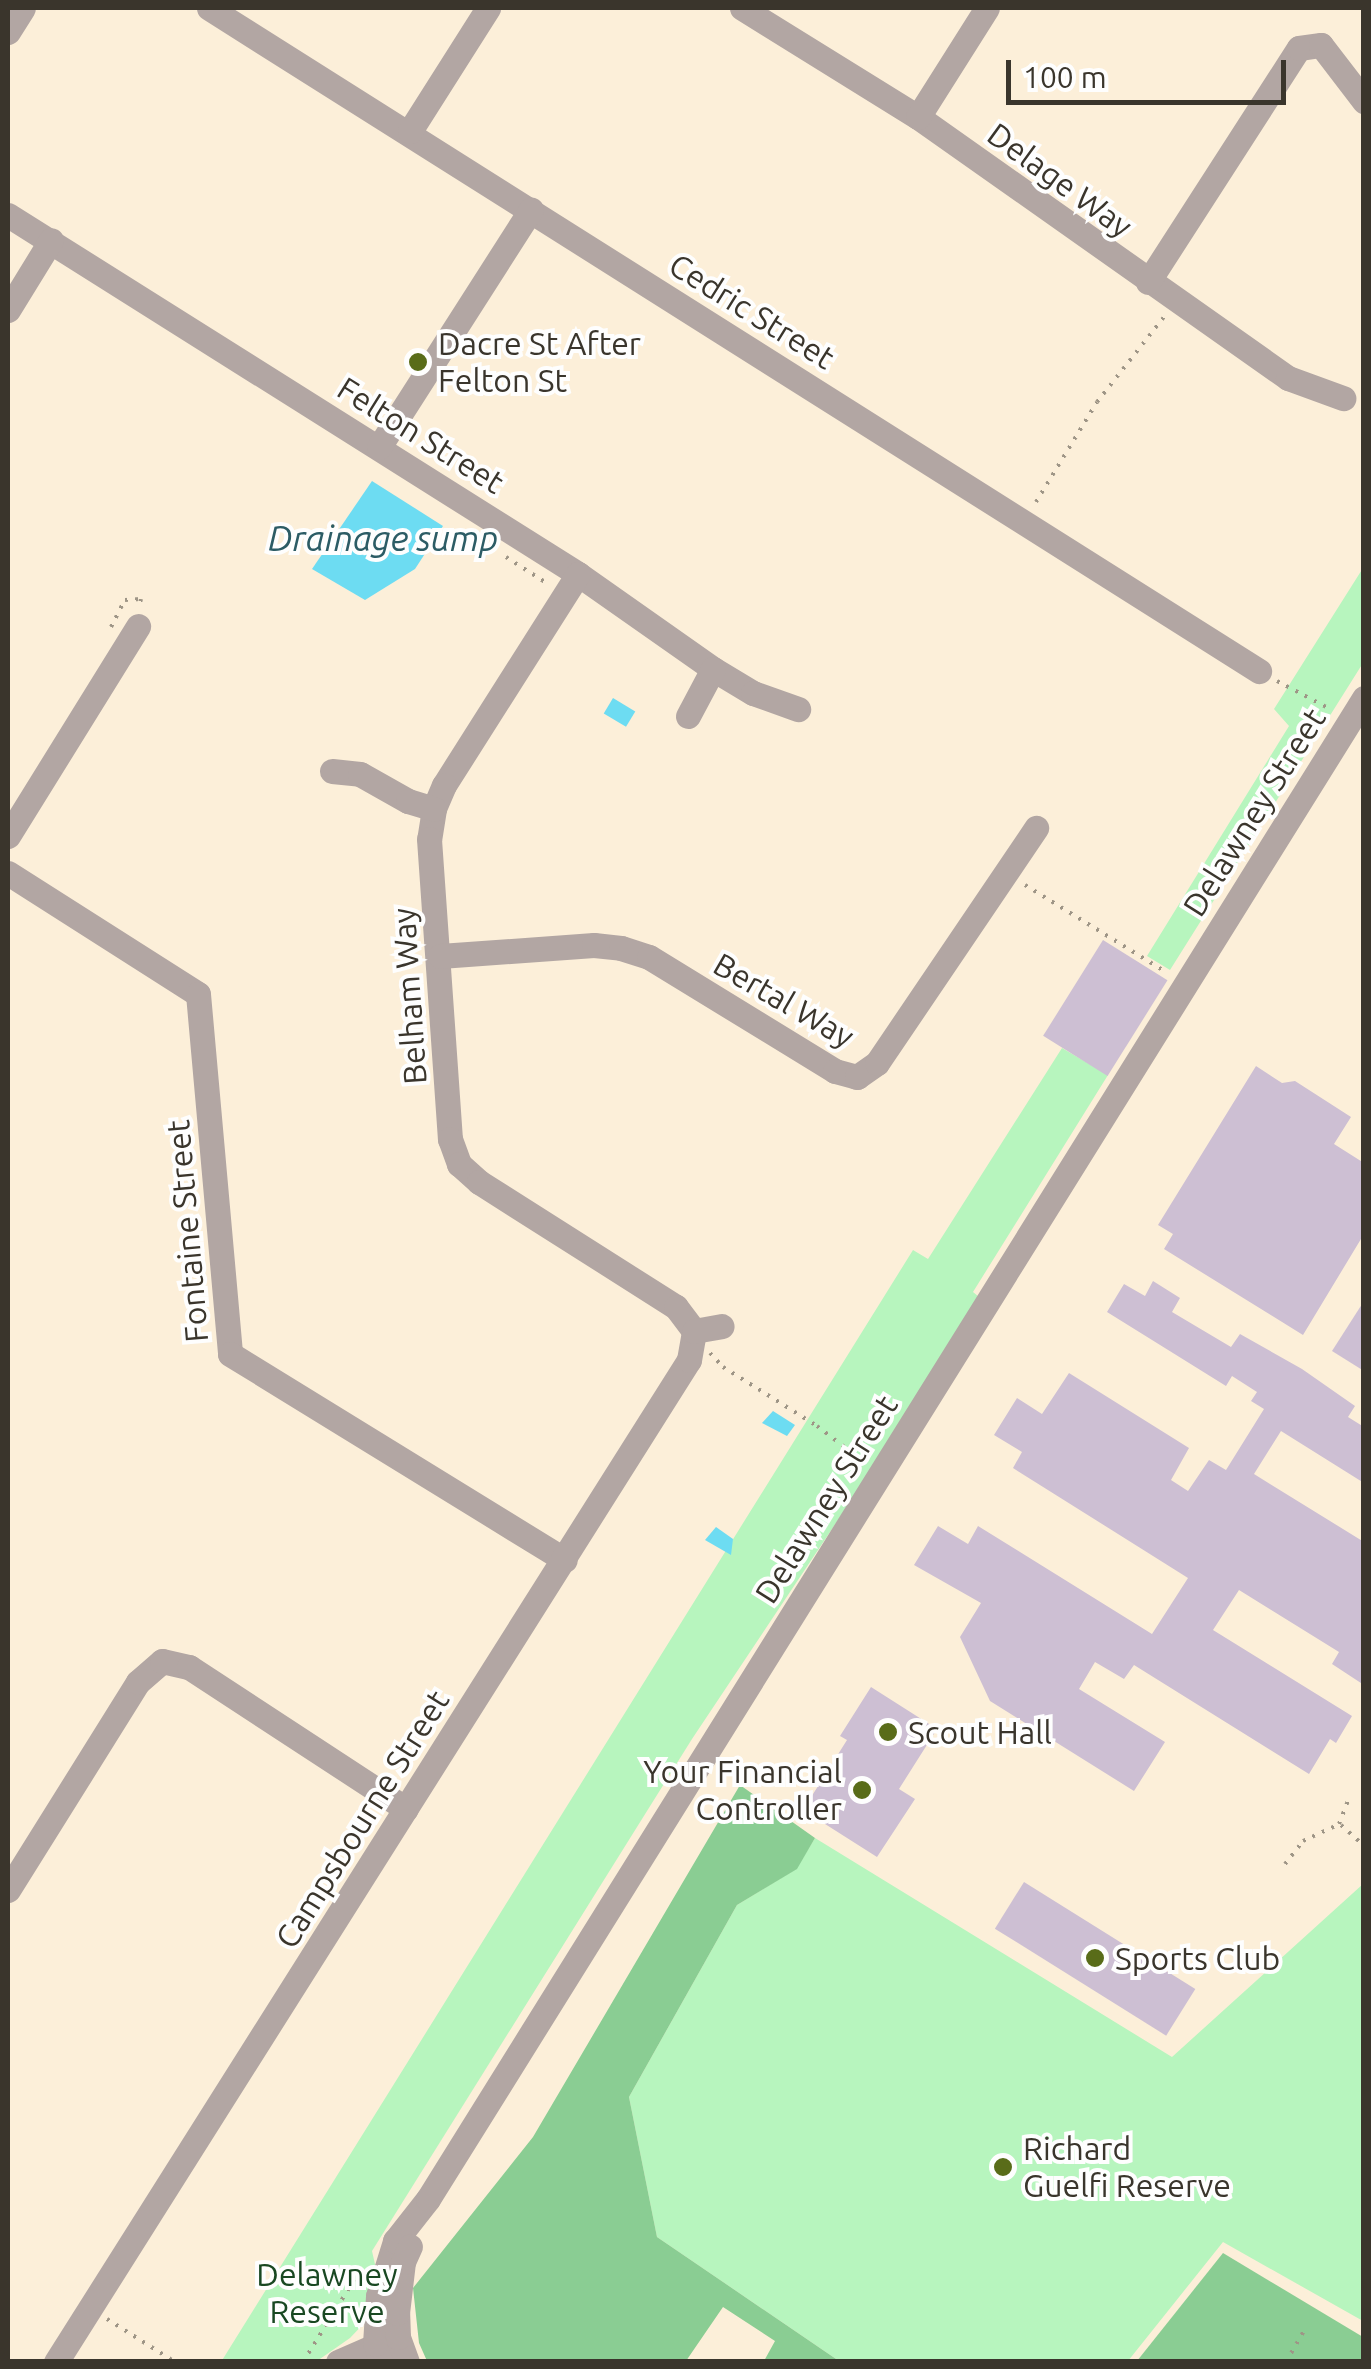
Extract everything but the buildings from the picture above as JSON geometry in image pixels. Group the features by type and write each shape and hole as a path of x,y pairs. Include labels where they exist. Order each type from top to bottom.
{"street":[{"path":"8,32 23,8"},
{"name":"Cedric Street","path":"209,8 1260,672"},
{"path":"410,132 488,8"},
{"name":"Delage Way","path":"742,8 918,116 1288,378 1343,398"},
{"path":"918,116 986,8"},
{"path":"1148,282 1298,48 1321,45 1364,101"},
{"path":"379,447 531,209"},
{"name":"Felton Street","path":"8,215 578,574 713,670 753,693 798,709"},
{"path":"8,310 50,240"},
{"name":"Belham Way","path":"578,574 444,785 434,809 430,839 450,1139 460,1164 479,1182 676,1307 693,1338"},
{"path":"8,836 138,626"},
{"path":"688,716 713,670"},
{"name":"Delawney Street","path":"338,2362 392,2353 378,2296 389,2257 404,2227 428,2199 1364,698"},
{"path":"332,771 360,774 408,801 434,809"},
{"name":"Bertal Way","path":"440,956 594,945 621,948 650,957 835,1070 857,1077 876,1063 1036,828"},
{"name":"Fontaine Street","path":"8,873 198,994 230,1354 566,1560"},
{"path":"693,1338 722,1326"},
{"name":"Campsbourne Street","path":"56,2362 566,1560 689,1360 693,1338"},
{"path":"8,1890 138,1682 162,1662 189,1667 406,1809"}],"path":[{"path":"1024,522 1097,402 1175,301"},
{"path":"1260,672 1338,713"},
{"path":"1004,872 1171,976"},
{"path":"693,1338 723,1367 817,1426 866,1463"},
{"path":"1284,1864 1310,1836 1339,1824 1348,1801"},
{"path":"1339,1824 1364,1846"},
{"path":"101,2316 175,2362"},
{"path":"1286,2362 1306,2329"}],"green space":[{"path":"1363,568 1363,663 1170,970 1147,956 1289,726 1274,709"},
{"name":"Delawney Reserve","path":"1062,1048 1108,1075 973,1292 984,1301 692,1739 372,2251 379,2282 370,2317 350,2338 317,2361 221,2362 913,1250 928,1259"},
{"path":"740,1785 815,1838 797,1869 737,1905 629,2097 657,2237 839,2361 764,2361 775,2341 723,2307 686,2361 427,2361 419,2343 413,2288 533,2137"},
{"name":"Richard Guelfi Reserve","path":"815,1838 1172,2057 1363,1884 1363,2321 1223,2242 1128,2361 839,2361 657,2237 629,2097 737,1905 796,1869"},
{"path":"1223,2253 1363,2337 1363,2361 1137,2361"}],"water":[{"name":"Drainage sump","path":"372,481 443,526 415,569 365,600 312,569"},
{"path":"613,698 635,711 626,727 604,713"},
{"path":"773,1411 795,1425 787,1436 762,1423"},
{"path":"716,1527 733,1539 731,1555 705,1540"}],"place":[{"name":"Dacre St After Felton St","path":"418,362"},
{"name":"Scout Hall","path":"888,1732"},
{"name":"Your Financial Controller","path":"862,1790"},
{"name":"Sports Club","path":"1095,1958"},
{"name":"Richard Guelfi Reserve","path":"1003,2167"}]}
